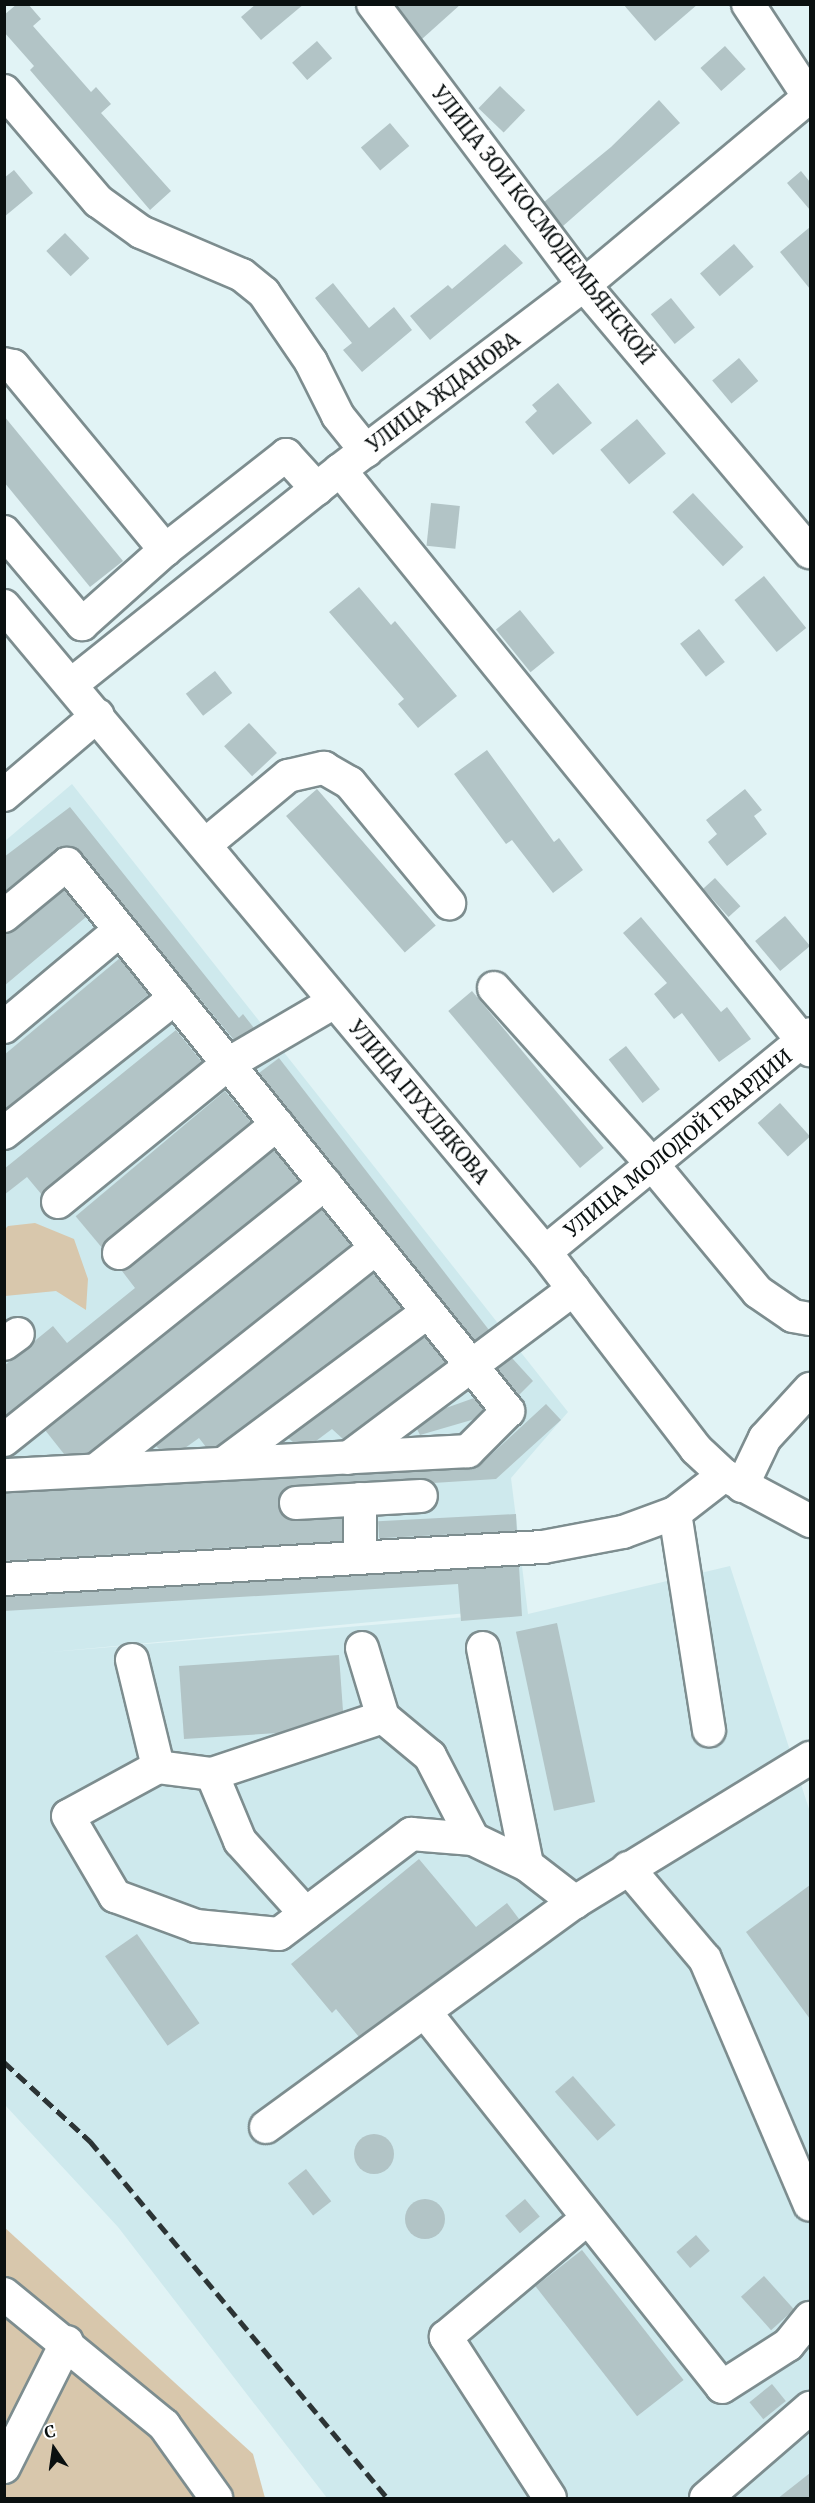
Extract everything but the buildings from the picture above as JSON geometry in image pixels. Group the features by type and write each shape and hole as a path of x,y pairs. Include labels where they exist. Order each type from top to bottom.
{"street":[{"name":"УЛИЦА ЗОИ КОСМОДЕМЬЯНСКОЙ","path":"373,4 584,285 810,552"},
{"path":"748,4 810,96"},
{"path":"4,90 98,201 141,232 242,275 264,292 312,362 338,416 366,451"},
{"name":"УЛИЦА ЖДАНОВА","path":"72,684 329,479 584,285 810,96"},
{"path":"4,364 13,366 165,550"},
{"path":"4,532 82,624 165,550 286,455 329,479 808,1042"},
{"name":"УЛИЦА ПУХЛЯКОВА","path":"7,613 72,684 334,1002 545,1252 664,1412 733,1480 810,1521"},
{"path":"4,795 98,715"},
{"path":"206,844 288,776 324,768 350,783 449,903"},
{"path":"4,915 67,864 508,1411 468,1451 4,1475"},
{"path":"4,1026 120,930"},
{"path":"494,988 652,1164 758,1292 793,1316 810,1319"},
{"path":"4,1133 175,998"},
{"path":"58,1202 228,1064 334,1002"},
{"name":"УЛИЦА МОЛОДОЙ ГВАРДИИ","path":"545,1252 652,1164 808,1042"},
{"path":"119,1253 277,1124"},
{"path":"4,1440 325,1184"},
{"path":"96,1470 376,1248"},
{"path":"348,1458 574,1289"},
{"path":"223,1464 428,1312"},
{"path":"4,1580 543,1547 623,1532 675,1513 733,1480 765,1438 810,1389"},
{"path":"296,1503 421,1496"},
{"path":"360,1499 360,1558"},
{"path":"675,1513 709,1730"},
{"path":"362,1648 383,1717 430,1756 473,1839"},
{"path":"483,1648 527,1865"},
{"path":"132,1660 158,1767"},
{"path":"383,1717 212,1774 158,1767 68,1816 115,1896 196,1926 279,1934 411,1834 473,1839 527,1865 575,1902"},
{"path":"266,2127 575,1902 810,1758"},
{"path":"212,1774 240,1841 306,1914"},
{"path":"628,1868 705,1959 810,2205"},
{"path":"424,2012 722,2387 788,2345 810,2318"},
{"path":"550,2499 446,2337 588,2218"},
{"path":"4,2294 67,2342 164,2425 216,2499"},
{"path":"4,2467 67,2342"},
{"path":"706,2499 810,2408"}],"shaded area":[{"path":"72,784 568,1412 511,1478 528,1614 730,1566 810,1812 810,2498 327,2498 118,2227 5,2105 5,841","holes":["489,1611 489,1615 50,1652"]},
{"path":"35,1223 74,1239 88,1279 86,1310 56,1291 5,1296 5,1229 8,1226"},
{"path":"4,2227 253,2454 265,2498 5,2498"}],"railway":[{"path":"4,2062 90,2141 387,2498"}]}
